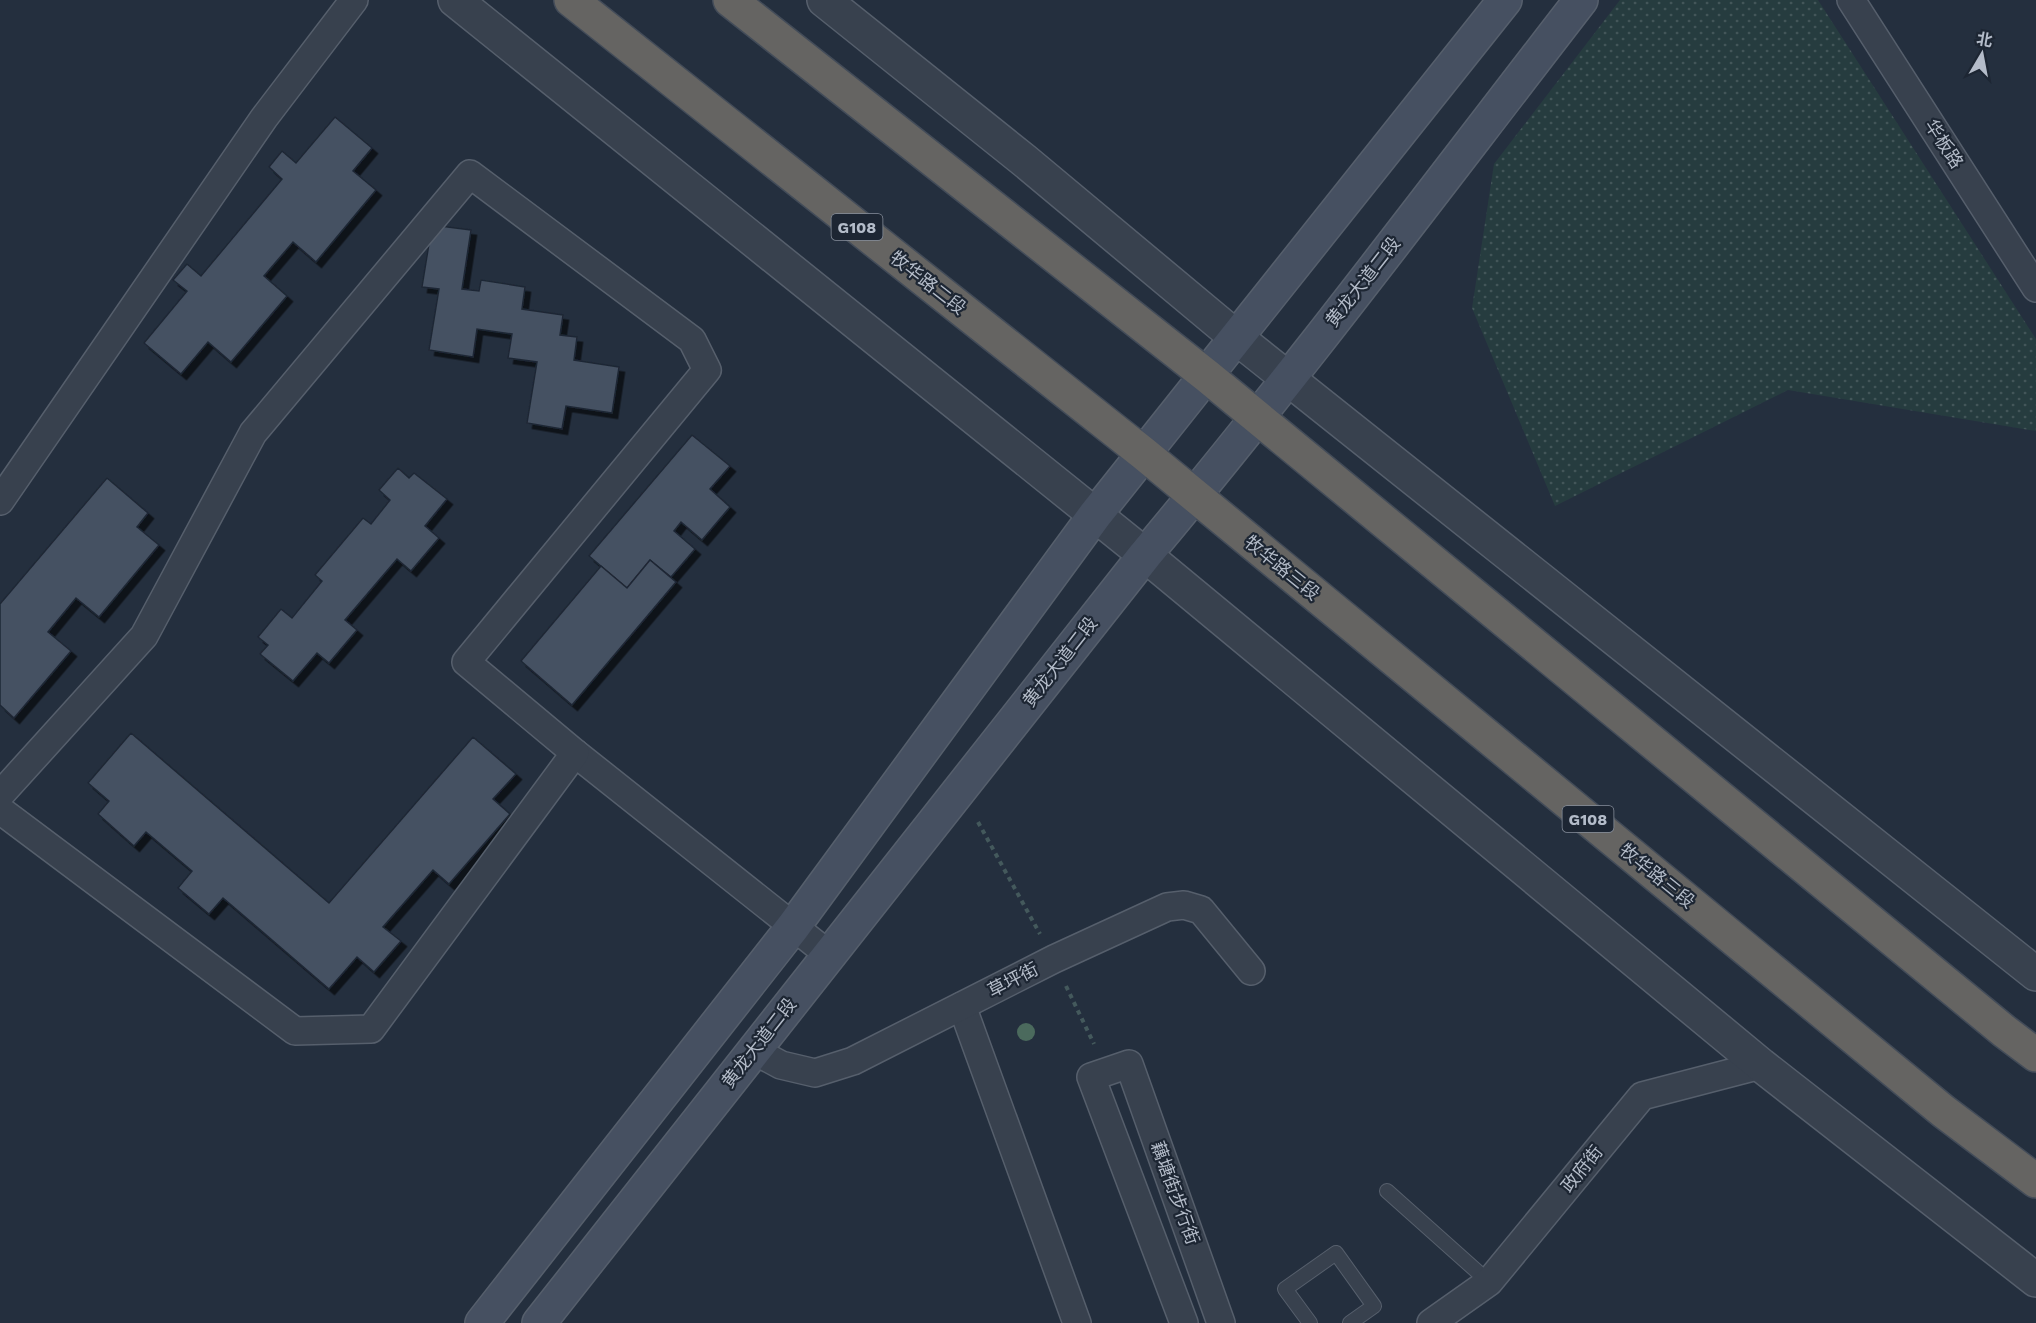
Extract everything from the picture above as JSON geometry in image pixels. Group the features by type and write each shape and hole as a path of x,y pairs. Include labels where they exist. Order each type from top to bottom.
{"highway":[{"name":"牧华路二段","path":"571,0 1143,453"},
{"path":"730,0 1207,376 2036,1055"},
{"name":"牧华路三段","path":"1143,453 1943,1111 2036,1181"}],"main road":[{"path":"482,1323 794,926 1095,515 1505,0"},
{"name":"黄龙大道二段","path":"539,1323 828,954 1288,378 1581,0"}],"street":[{"path":"0,501 264,118 354,0"},
{"path":"455,0 1145,555 1761,1065 2036,1280"},
{"path":"824,0 1025,161 1237,338 2036,974"},
{"name":"华板路","path":"1851,0 2036,288"},
{"path":"0,795 144,636 253,433 470,174 692,340 707,370 466,662 575,753 828,954"},
{"path":"0,810 295,1031 371,1029 575,753"},
{"name":"草坪街","path":"753,1050 781,1065 815,1073 854,1061 1054,959 1167,907 1184,904 1201,910 1251,971"},
{"path":"962,1006 1077,1323"},
{"name":"藕塘街步行街","path":"1184,1323 1091,1077 1129,1064 1221,1323"},
{"name":"政府街","path":"1431,1323 1489,1282 1642,1096 1761,1065"}],"lane":[{"path":"1386,1191 1489,1282"},
{"path":"1310,1323 1285,1289 1336,1252 1374,1306 1350,1323"}],"path":[{"path":"960,790 1054,959 1084,1024"}],"green space":[{"path":"1620,0 1818,0 2036,339 2036,431 1788,390 1555,506 1472,308 1494,164"}],"building":[{"path":"335,117 372,148 353,171 376,190 316,262 293,242 264,276 287,296 231,362 208,342 181,374 144,343 187,291 173,280 187,264 201,276 282,179 269,167 282,151 296,163"},
{"path":"432,225 471,230 462,289 479,291 481,280 525,287 522,309 563,315 560,335 577,337 574,360 619,367 612,413 566,406 562,429 527,423 537,362 508,358 512,334 477,329 473,357 429,350 439,289 422,287"},
{"path":"692,435 730,466 710,489 730,507 702,540 681,522 674,531 695,549 671,577 650,560 627,588 589,556"},
{"path":"398,468 409,478 414,473 447,499 425,526 439,538 411,571 397,559 345,620 357,630 329,663 317,653 293,681 260,654 268,645 258,637 281,609 292,618 322,581 315,575 363,518 371,524 390,500 379,490"},
{"path":"107,478 148,513 137,527 159,545 99,617 76,598 48,632 71,651 14,718 0,705 0,604"},
{"path":"650,560 676,582 572,705 521,661 601,566 627,588"},
{"path":"131,733 329,903 473,737 516,774 493,799 510,814 449,884 433,870 383,927 401,941 374,972 357,957 329,989 223,898 209,914 178,888 192,871 146,832 134,846 98,814 109,801 88,783"}]}
